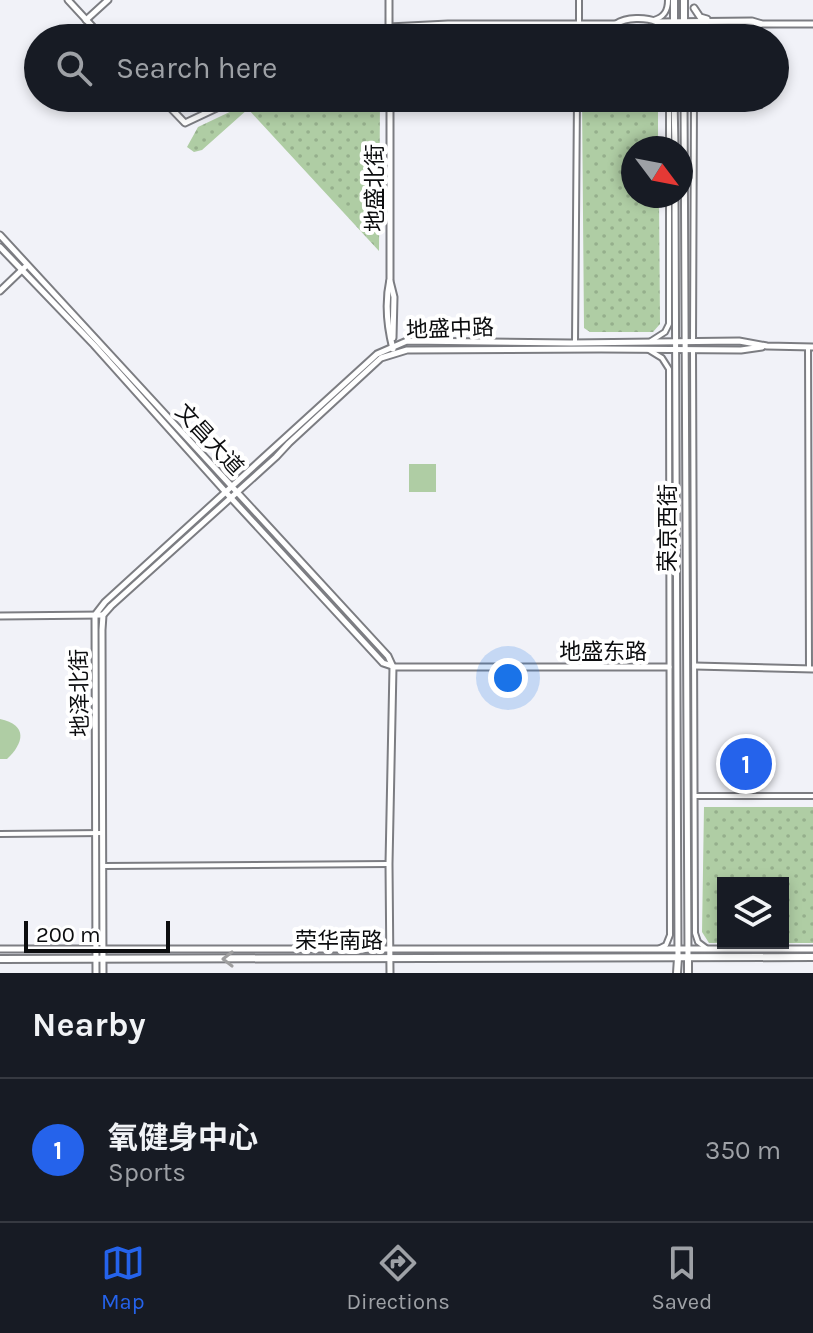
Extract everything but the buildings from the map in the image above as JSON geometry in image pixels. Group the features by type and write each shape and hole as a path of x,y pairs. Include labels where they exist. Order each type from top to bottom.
{"main road":[{"path":"671,0 674,24"},
{"path":"684,0 684,24"},
{"name":"荣华南路","path":"0,959 190,959 390,954 813,957"},
{"path":"677,973 678,958"},
{"path":"688,958 688,973"}],"street":[{"path":"68,0 90,24"},
{"path":"86,20 108,0"},
{"path":"389,0 389,24"},
{"path":"578,24 579,0"},
{"path":"448,24 616,24 620,20 654,20 662,17 671,0"},
{"path":"694,0 694,8 700,17 728,21"},
{"path":"654,20 668,24"},
{"path":"695,24 728,21 813,24"},
{"path":"174,112 185,123 208,112"},
{"name":"地盛北街","path":"390,112 393,351"},
{"path":"575,343 577,112"},
{"path":"672,112 672,136"},
{"name":"荣京西街","path":"684,112 688,958"},
{"path":"694,112 695,933 698,942 708,949"},
{"path":"650,341 660,337 669,324 672,208"},
{"name":"荣京西街","path":"672,208 678,958"},
{"name":"文昌大道","path":"0,235 388,656 393,667"},
{"name":"文昌大道","path":"0,247 94,345 383,663 393,667"},
{"path":"0,291 27,265"},
{"name":"地盛中路","path":"231,498 381,358 407,341 739,341 767,346"},
{"path":"695,666 811,669 811,347 767,346"},
{"name":"地盛中路","path":"232,486 377,354 407,350 741,350 767,346"},
{"path":"649,350 662,358 669,369 670,935 666,945 657,949"},
{"path":"95,615 105,602 232,486"},
{"path":"0,616 103,615 231,498"},
{"name":"地泽北街","path":"95,615 100,833 104,866 100,949"},
{"name":"地泽北街","path":"100,949 103,615"},
{"path":"390,973 393,667"},
{"name":"地盛东路","path":"393,667 669,667"},
{"path":"686,796 813,796"},
{"path":"0,834 100,833"},
{"path":"104,866 389,864"},
{"path":"0,949 390,954 456,949 717,949"},
{"path":"96,973 100,949"},
{"path":"456,949 476,957"},
{"path":"759,949 779,957"},
{"path":"789,949 813,949"},
{"path":"167,950 190,959"},
{"path":"99,960 103,973"}],"green space":[{"path":"230,112 245,112 202,150 194,152 187,147 198,127"},
{"path":"251,112 380,112 379,251"},
{"path":"582,112 658,112 658,136 621,136 621,208 659,208 660,324 653,332 590,332 584,328"},
{"path":"409,464 436,464 436,492 409,492"},
{"path":"0,719 15,726 20,735 17,747 7,759 0,759"},
{"path":"704,807 813,807 813,943 789,943 789,877 717,877 717,943 709,943 702,932"}],"place":[{"name":"氧健身中心","path":"746,764"}]}
